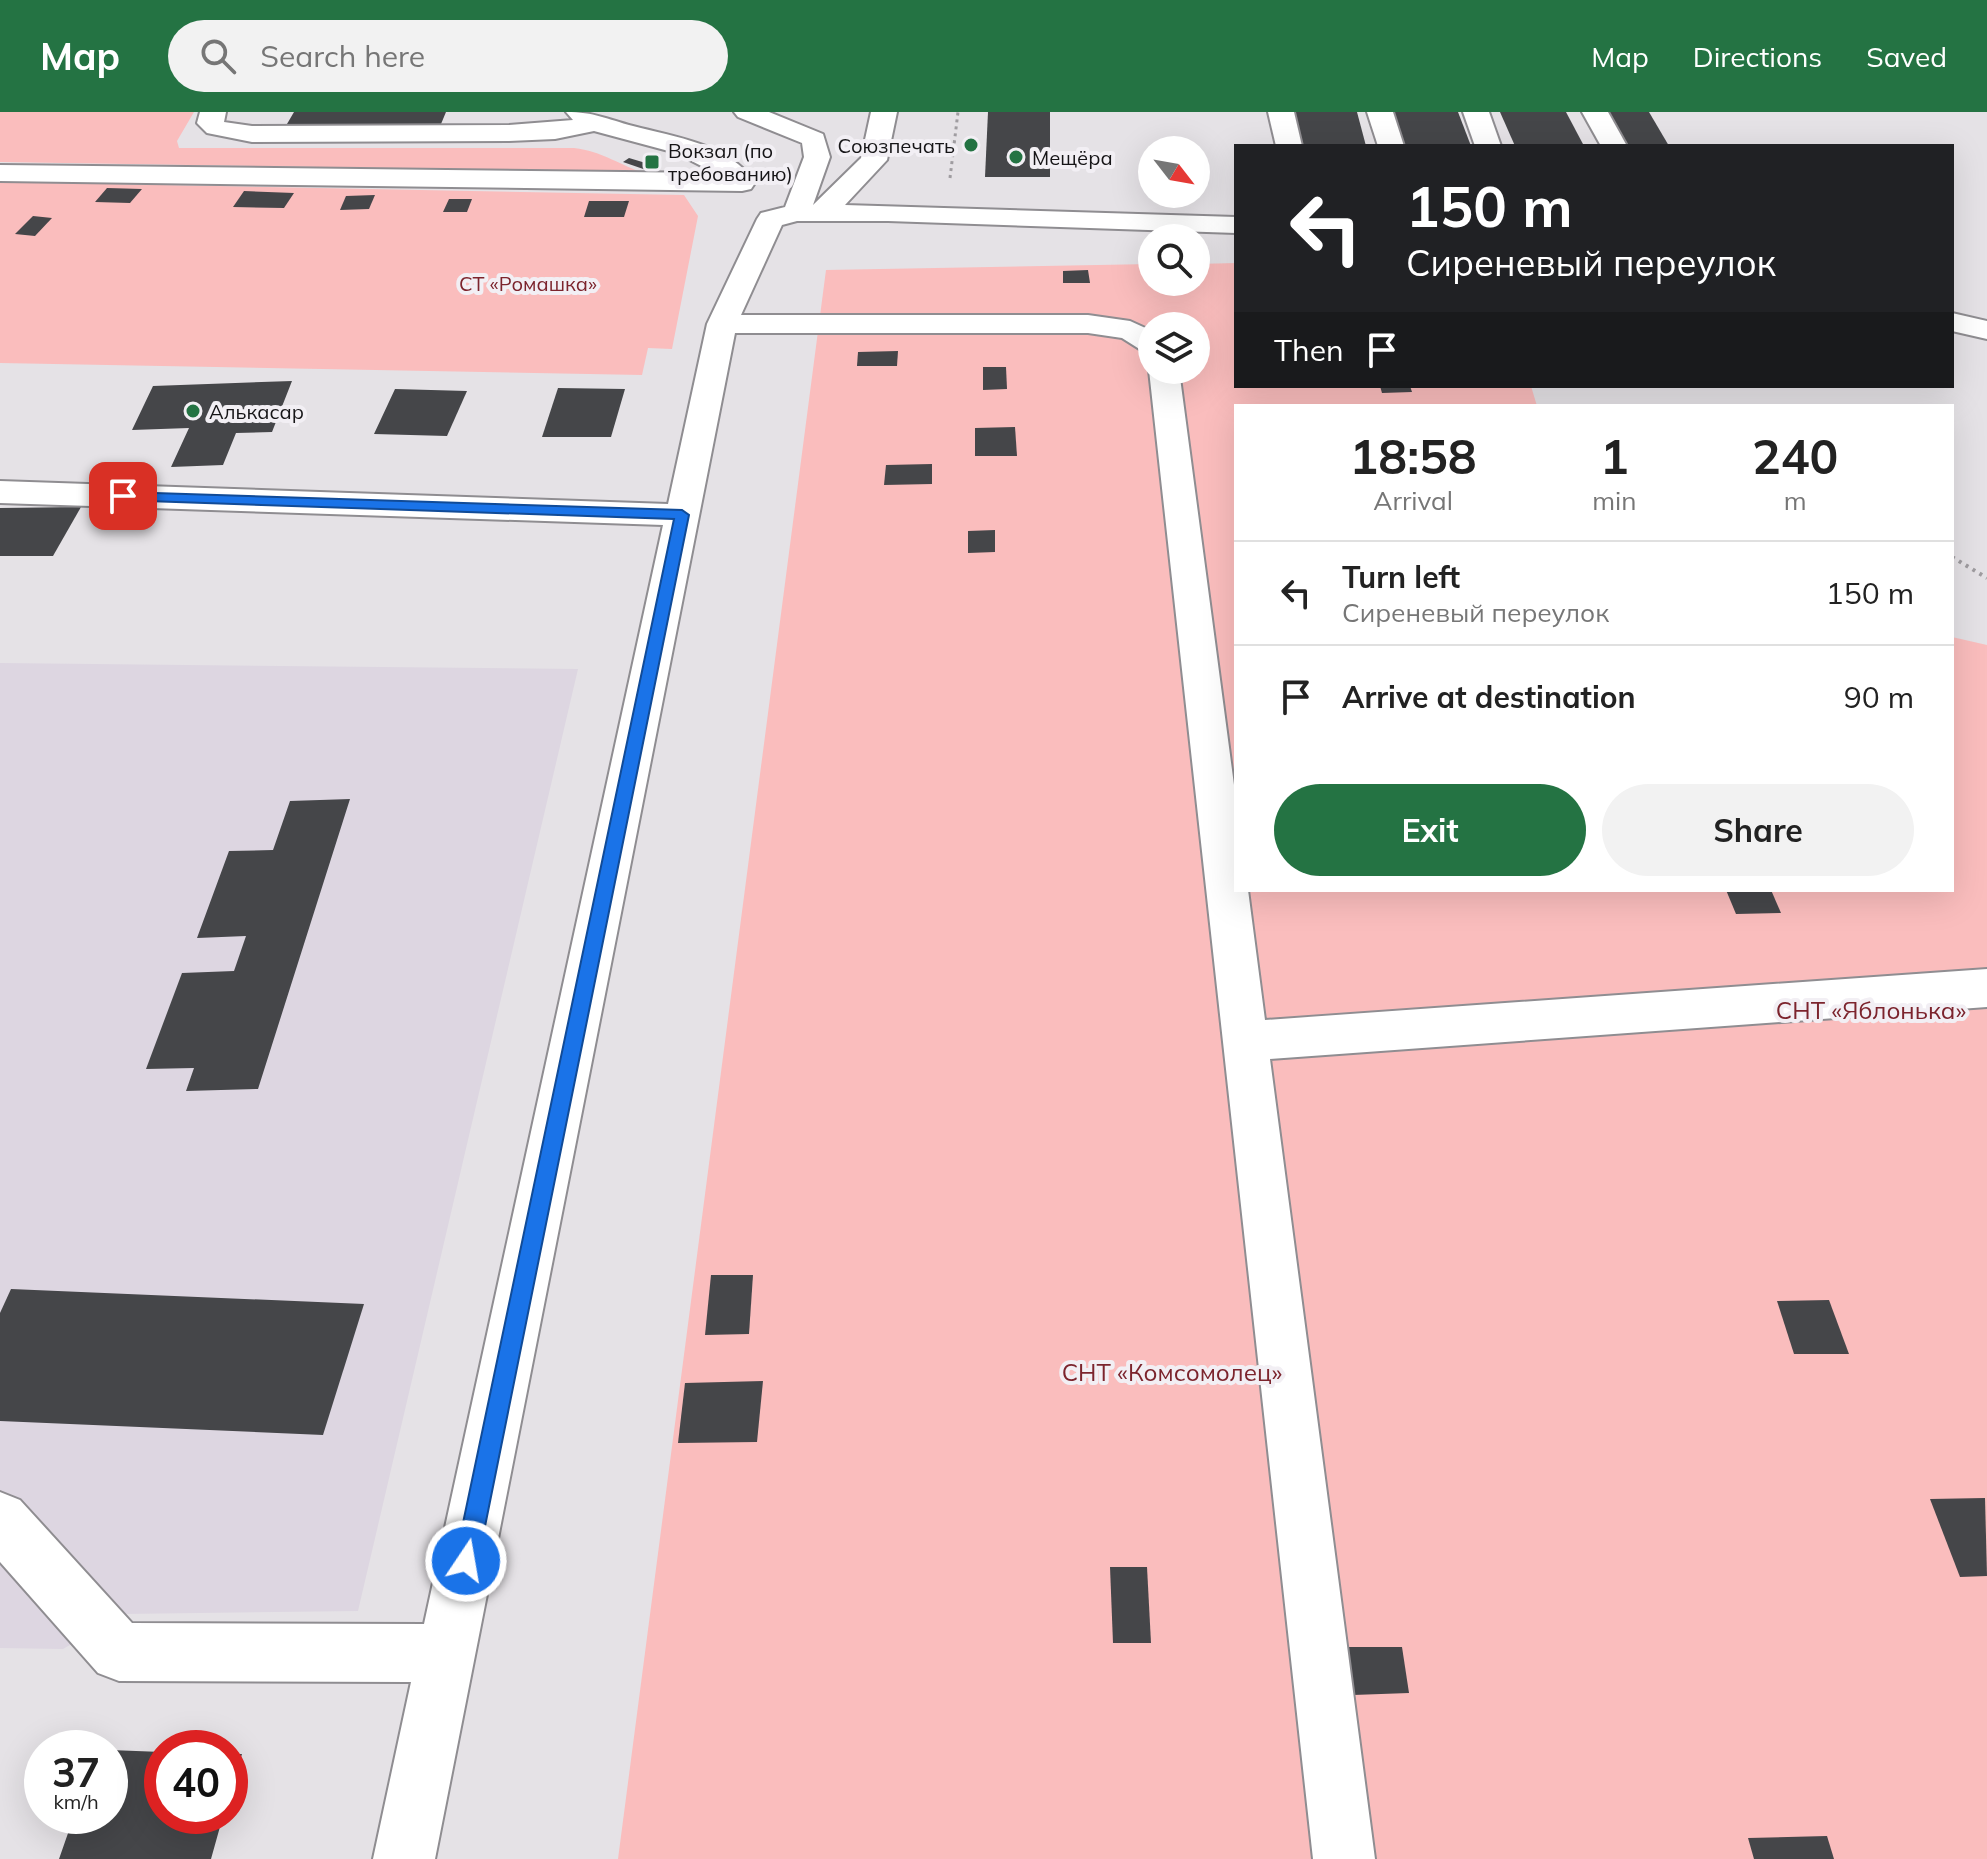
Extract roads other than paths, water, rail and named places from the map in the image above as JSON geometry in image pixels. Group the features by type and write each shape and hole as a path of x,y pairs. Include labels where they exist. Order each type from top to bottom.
{"street":[{"path":"213,112 210,123 216,128 243,133 466,122 555,131 588,118 721,163 741,181 797,215 1084,218 1234,225"},
{"path":"747,112 814,139"},
{"path":"404,1859 722,324 797,215 817,157 814,139 817,112"},
{"path":"797,215 874,160 884,112"},
{"path":"1281,112 1289,144"},
{"path":"1380,112 1390,144"},
{"path":"1476,112 1487,144"},
{"path":"1595,112 1613,144"},
{"path":"0,173 741,181"},
{"path":"1954,322 1987,330"},
{"path":"722,324 1088,324 1130,330 1138,335"},
{"path":"1166,384 1344,1859"},
{"path":"0,492 682,515"},
{"path":"1244,1041 1982,1001"},
{"path":"0,1520 119,1652 447,1653"}],"place":[{"name":"Союзпечать","path":"971,145"},
{"name":"Мещёра","path":"1016,157"},
{"name":"Вокзал (по требованию)","path":"652,162"},
{"name":"Алькасар","path":"193,411"}],"park label":[{"name":"СТ «Ромашка»","path":"528,283"},
{"name":"СНТ «Яблонька»","path":"1871,1010"},
{"name":"СНТ «Комсомолец»","path":"1172,1372"}]}
